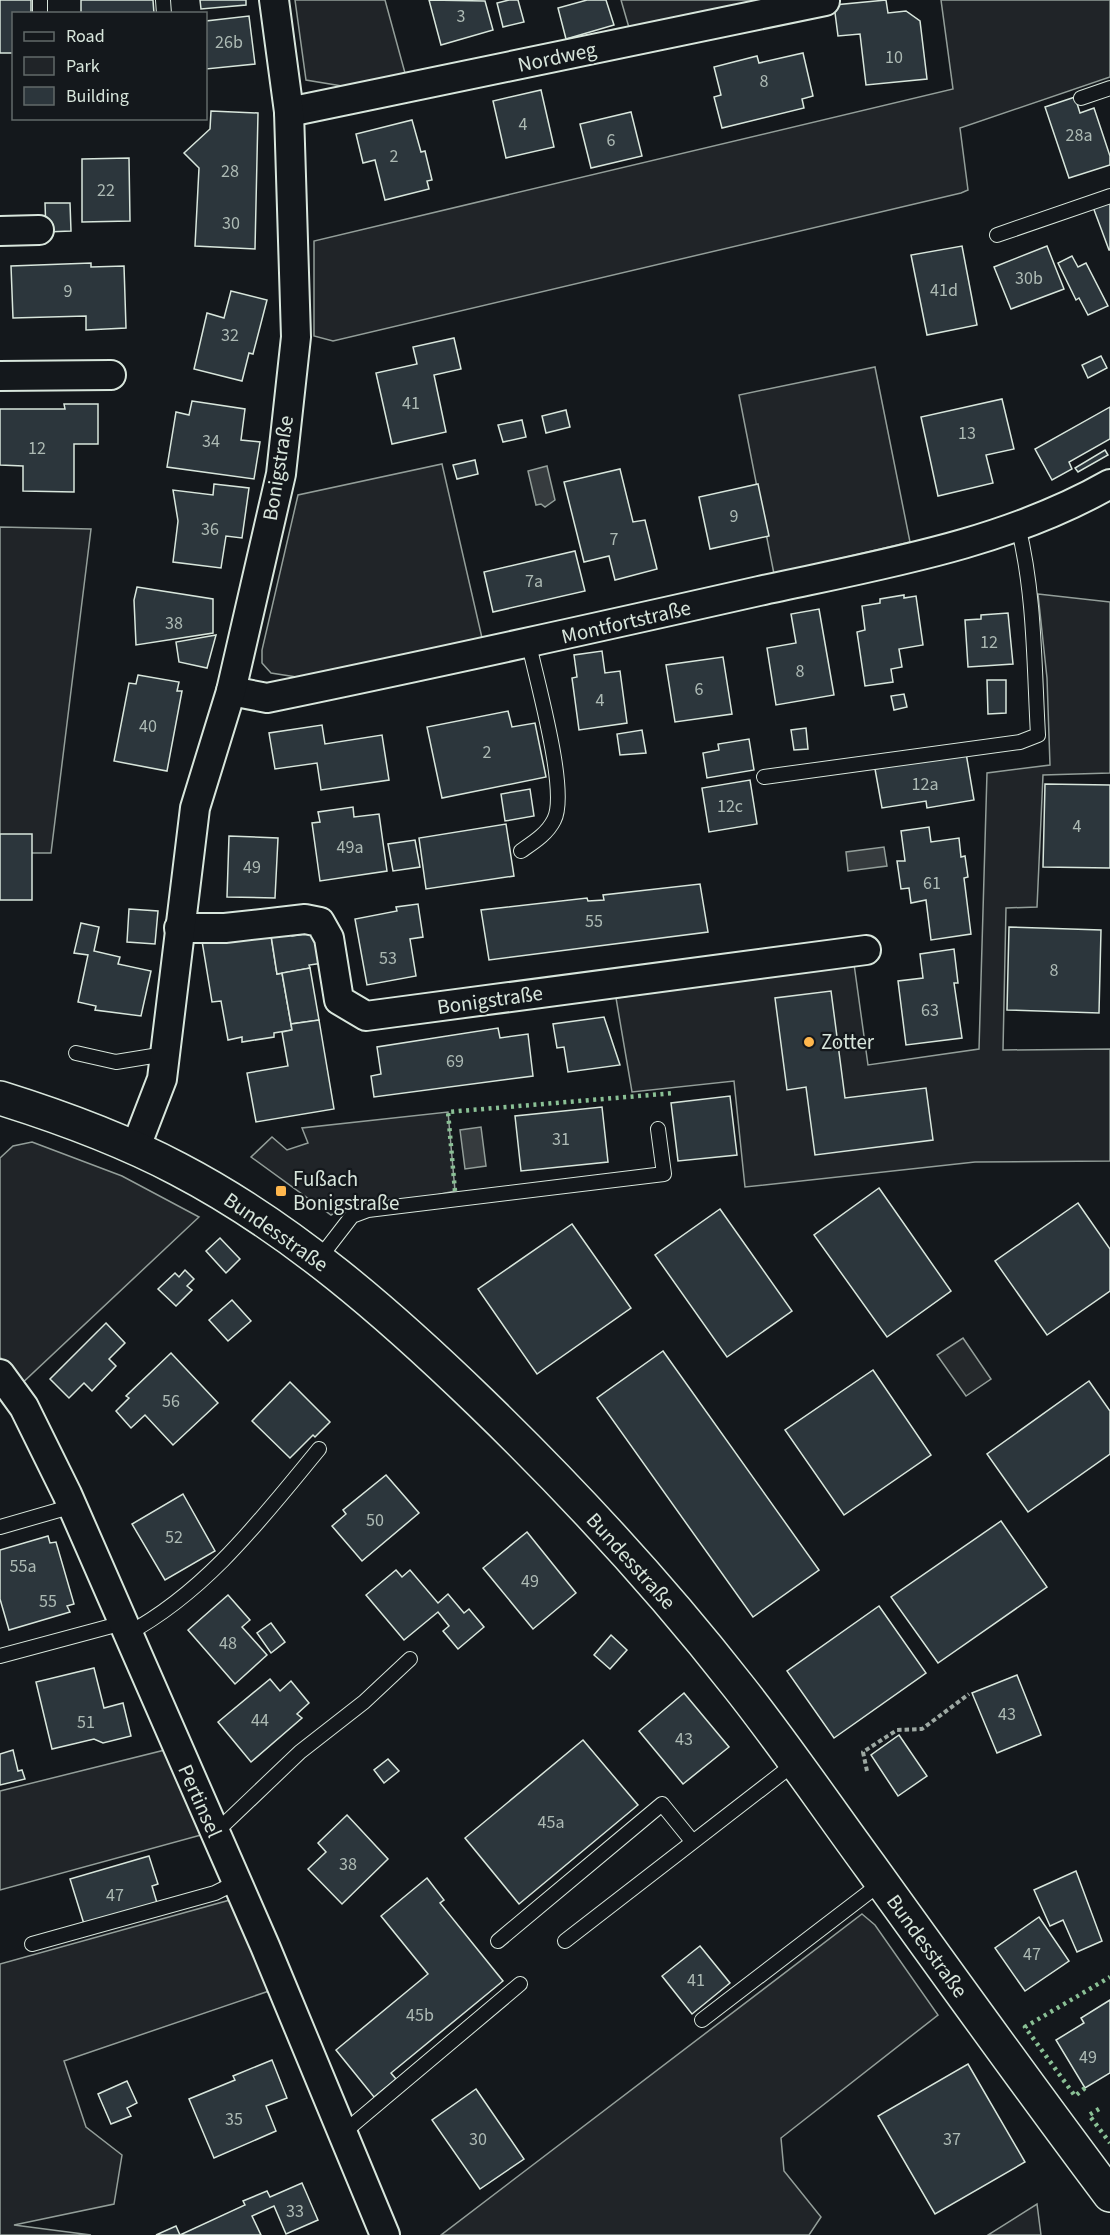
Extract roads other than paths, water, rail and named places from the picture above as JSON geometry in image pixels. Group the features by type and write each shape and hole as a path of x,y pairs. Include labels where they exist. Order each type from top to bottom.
{"main road":[{"name":"Bundesstraße","path":"1,1100 69,1120 176,1167 244,1207 318,1260 431,1354 546,1466 660,1592 739,1687 1108,2189"}],"street":[{"name":"Bonigstraße","path":"135,1149 162,1079 195,808 231,692 281,474 296,337 288,112 274,0"},
{"name":"Nordweg","path":"288,112 825,1"},
{"path":"0,231 39,230"},
{"path":"0,376 111,375"},
{"name":"Montfortstraße","path":"231,692 267,698 529,644 909,559 1018,526 1110,484"},
{"name":"Bonigstraße","path":"179,928 225,928 305,919 320,922 329,938 339,1000 366,1016 866,950"},
{"name":"Pertinsel","path":"0,1374 24,1407 73,1506 237,1882 385,2235"}],"lane":[{"path":"1081,98 1110,88"},
{"path":"997,235 1110,196"},
{"path":"764,777 1020,742 1038,735 1033,633 1025,555 1018,526"},
{"path":"521,850 540,838 555,818 558,783 529,644"},
{"path":"76,1053 116,1062 165,1054"},
{"path":"318,1260 352,1216 368,1210 664,1174 658,1129"},
{"path":"0,1656 147,1624 222,1564 319,1449"},
{"path":"0,1527 73,1506"},
{"path":"215,1833 300,1752 364,1702 410,1659"},
{"path":"565,1941 795,1763"},
{"path":"498,1941 662,1804 692,1841"},
{"path":"32,1944 215,1893 237,1882"},
{"path":"702,2020 882,1882"},
{"path":"343,2133 520,1984"}],"place":[{"name":"Zotter","path":"809,1042"},
{"name":"Fußach Bonigstraße","path":"281,1191"}]}
